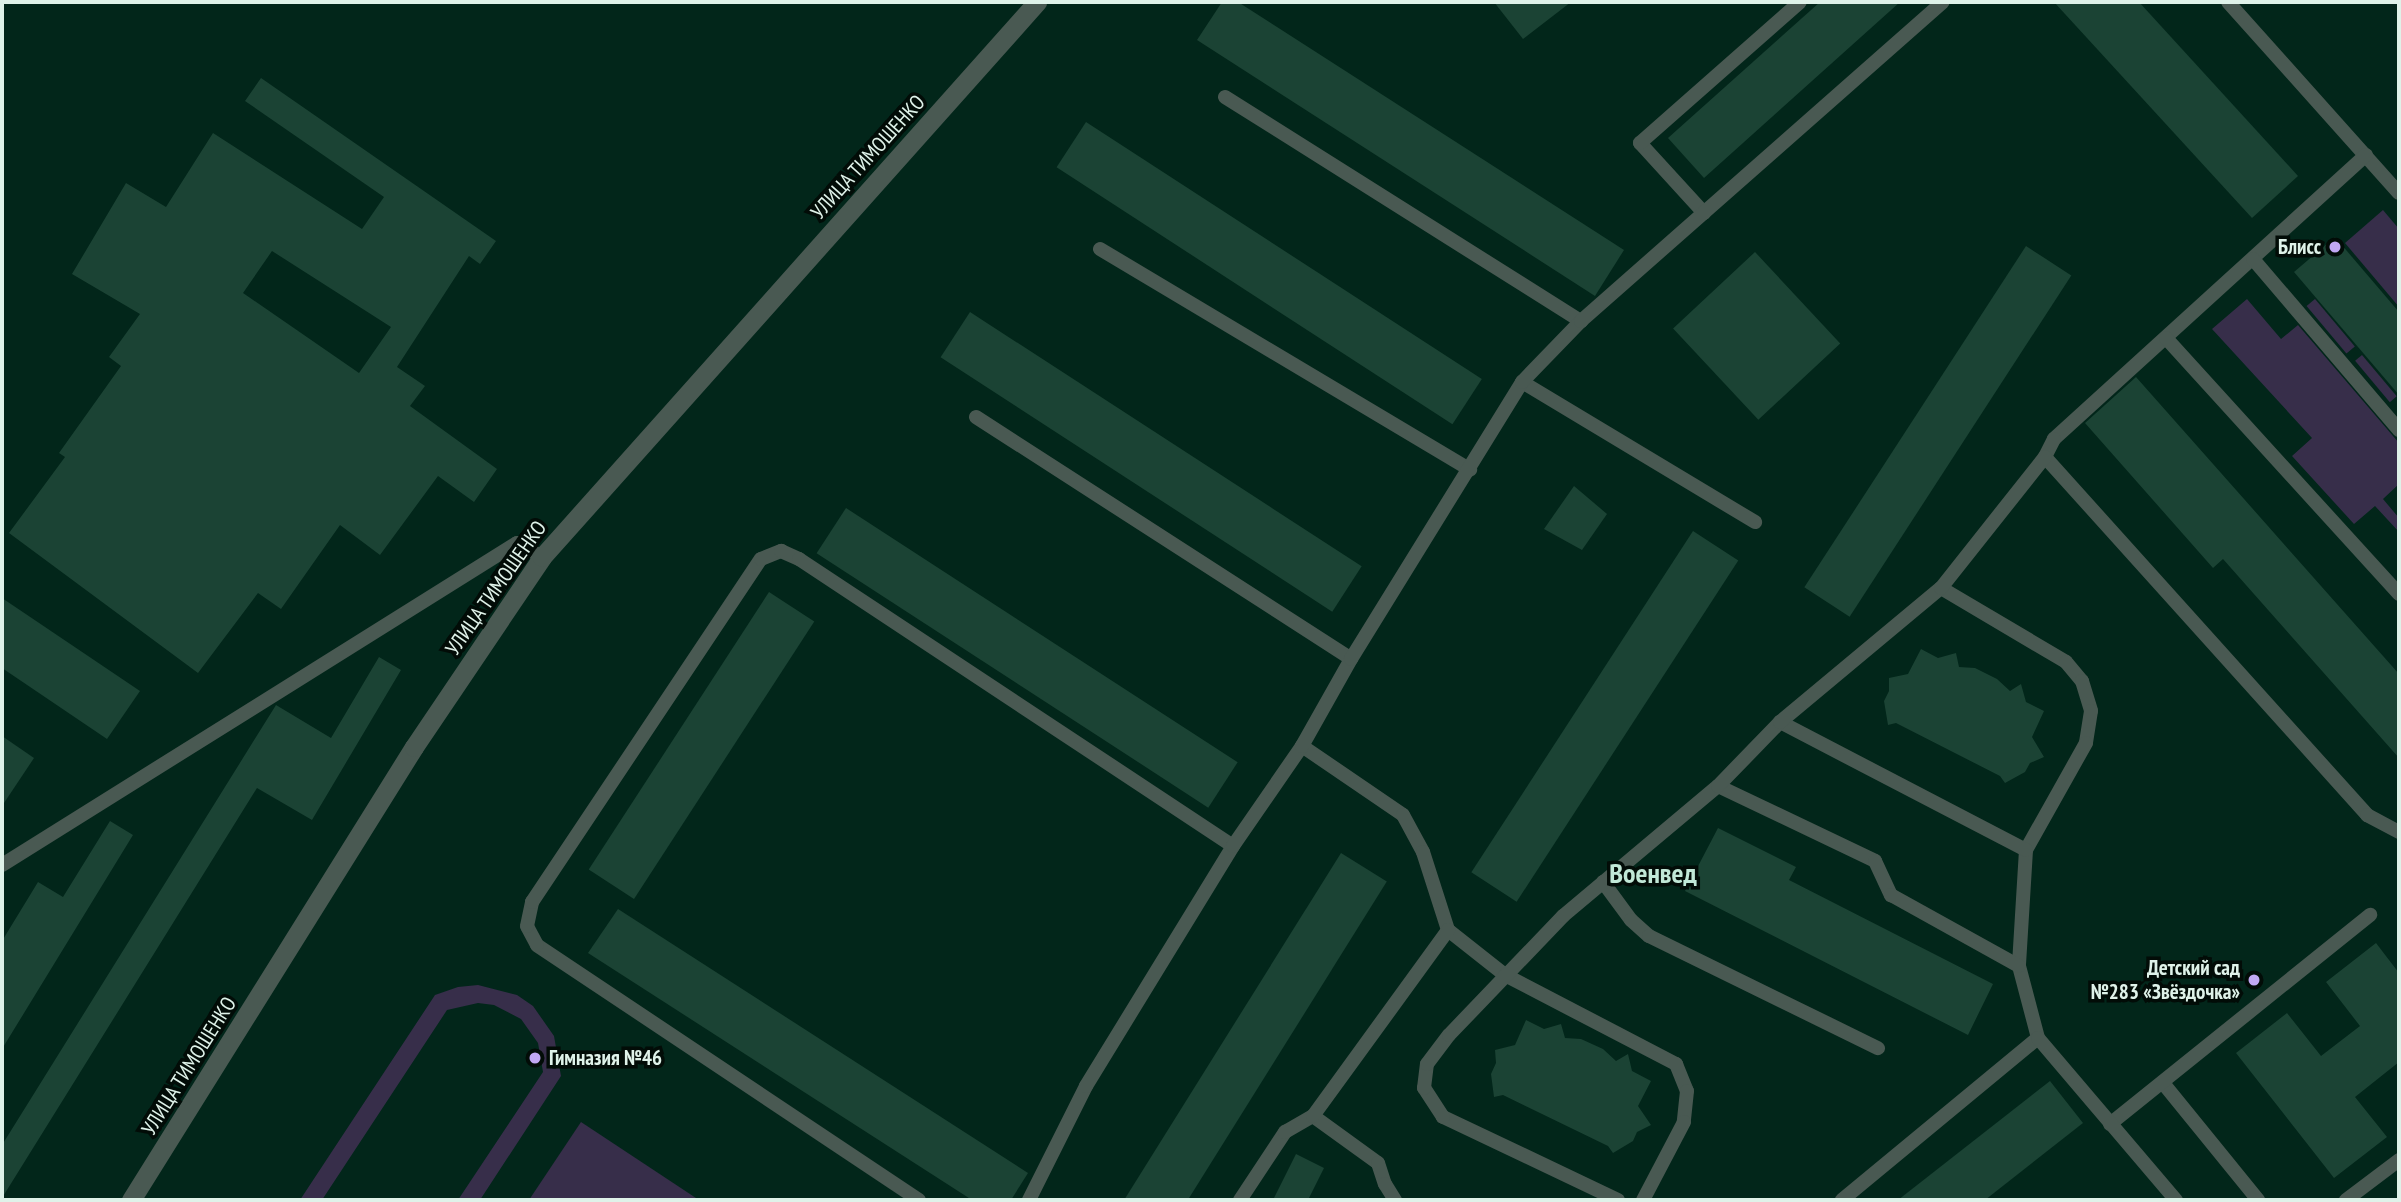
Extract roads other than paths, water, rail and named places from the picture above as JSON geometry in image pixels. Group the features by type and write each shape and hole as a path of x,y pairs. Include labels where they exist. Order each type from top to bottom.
{"street":[{"name":"УЛИЦА ТИМОШЕНКО","path":"131,1200 414,747 542,556 1037,2"}],"lane":[{"path":"1704,213 1640,144 1800,2"},
{"path":"1029,1200 1086,1086 1233,846 1302,746 1350,659 1470,470 1522,382 1581,321 1943,2"},
{"path":"2228,2 2399,193"},
{"path":"1224,97 1581,321"},
{"path":"1618,1200 1443,1117 1424,1088 1427,1064 1449,1035 1563,916 1718,786 1780,722 1941,588 2045,457 2054,439 2366,155"},
{"path":"1100,249 1470,470"},
{"path":"2253,259 2399,430"},
{"path":"2166,338 2399,594"},
{"path":"1522,382 1755,522"},
{"path":"976,417 1350,659"},
{"path":"2045,457 2367,815 2399,832"},
{"path":"2,865 517,542 542,556"},
{"path":"919,1200 537,945 527,926 532,902 761,559 781,551 799,559 1233,846"},
{"path":"1941,588 2066,662 2082,681 2091,711 2086,743 2026,849 2019,966 2038,1038 2168,1198"},
{"path":"1780,722 2026,849"},
{"path":"1302,746 1403,816 1423,852 1448,930 1505,975 1676,1064 1687,1091 1684,1122 1643,1200"},
{"path":"1718,786 1875,861 1891,895 2019,966"},
{"path":"1603,882 1631,920 1649,936 1878,1048"},
{"path":"2110,1124 2370,915"},
{"path":"1240,1200 1285,1132 1313,1116 1448,930"},
{"path":"1842,1200 2038,1038"},
{"path":"2162,1083 2258,1200"},
{"path":"1313,1116 1378,1163 1385,1184 1395,1200"},
{"path":"2346,1200 2399,1160"}],"place":[{"name":"Блисс","path":"2335,247"},
{"name":"Детский сад №283 «Звёздочка»","path":"2254,980"},
{"name":"Гимназия №46","path":"535,1058"}],"district":[{"name":"Военвед","path":"1653,873"}]}
